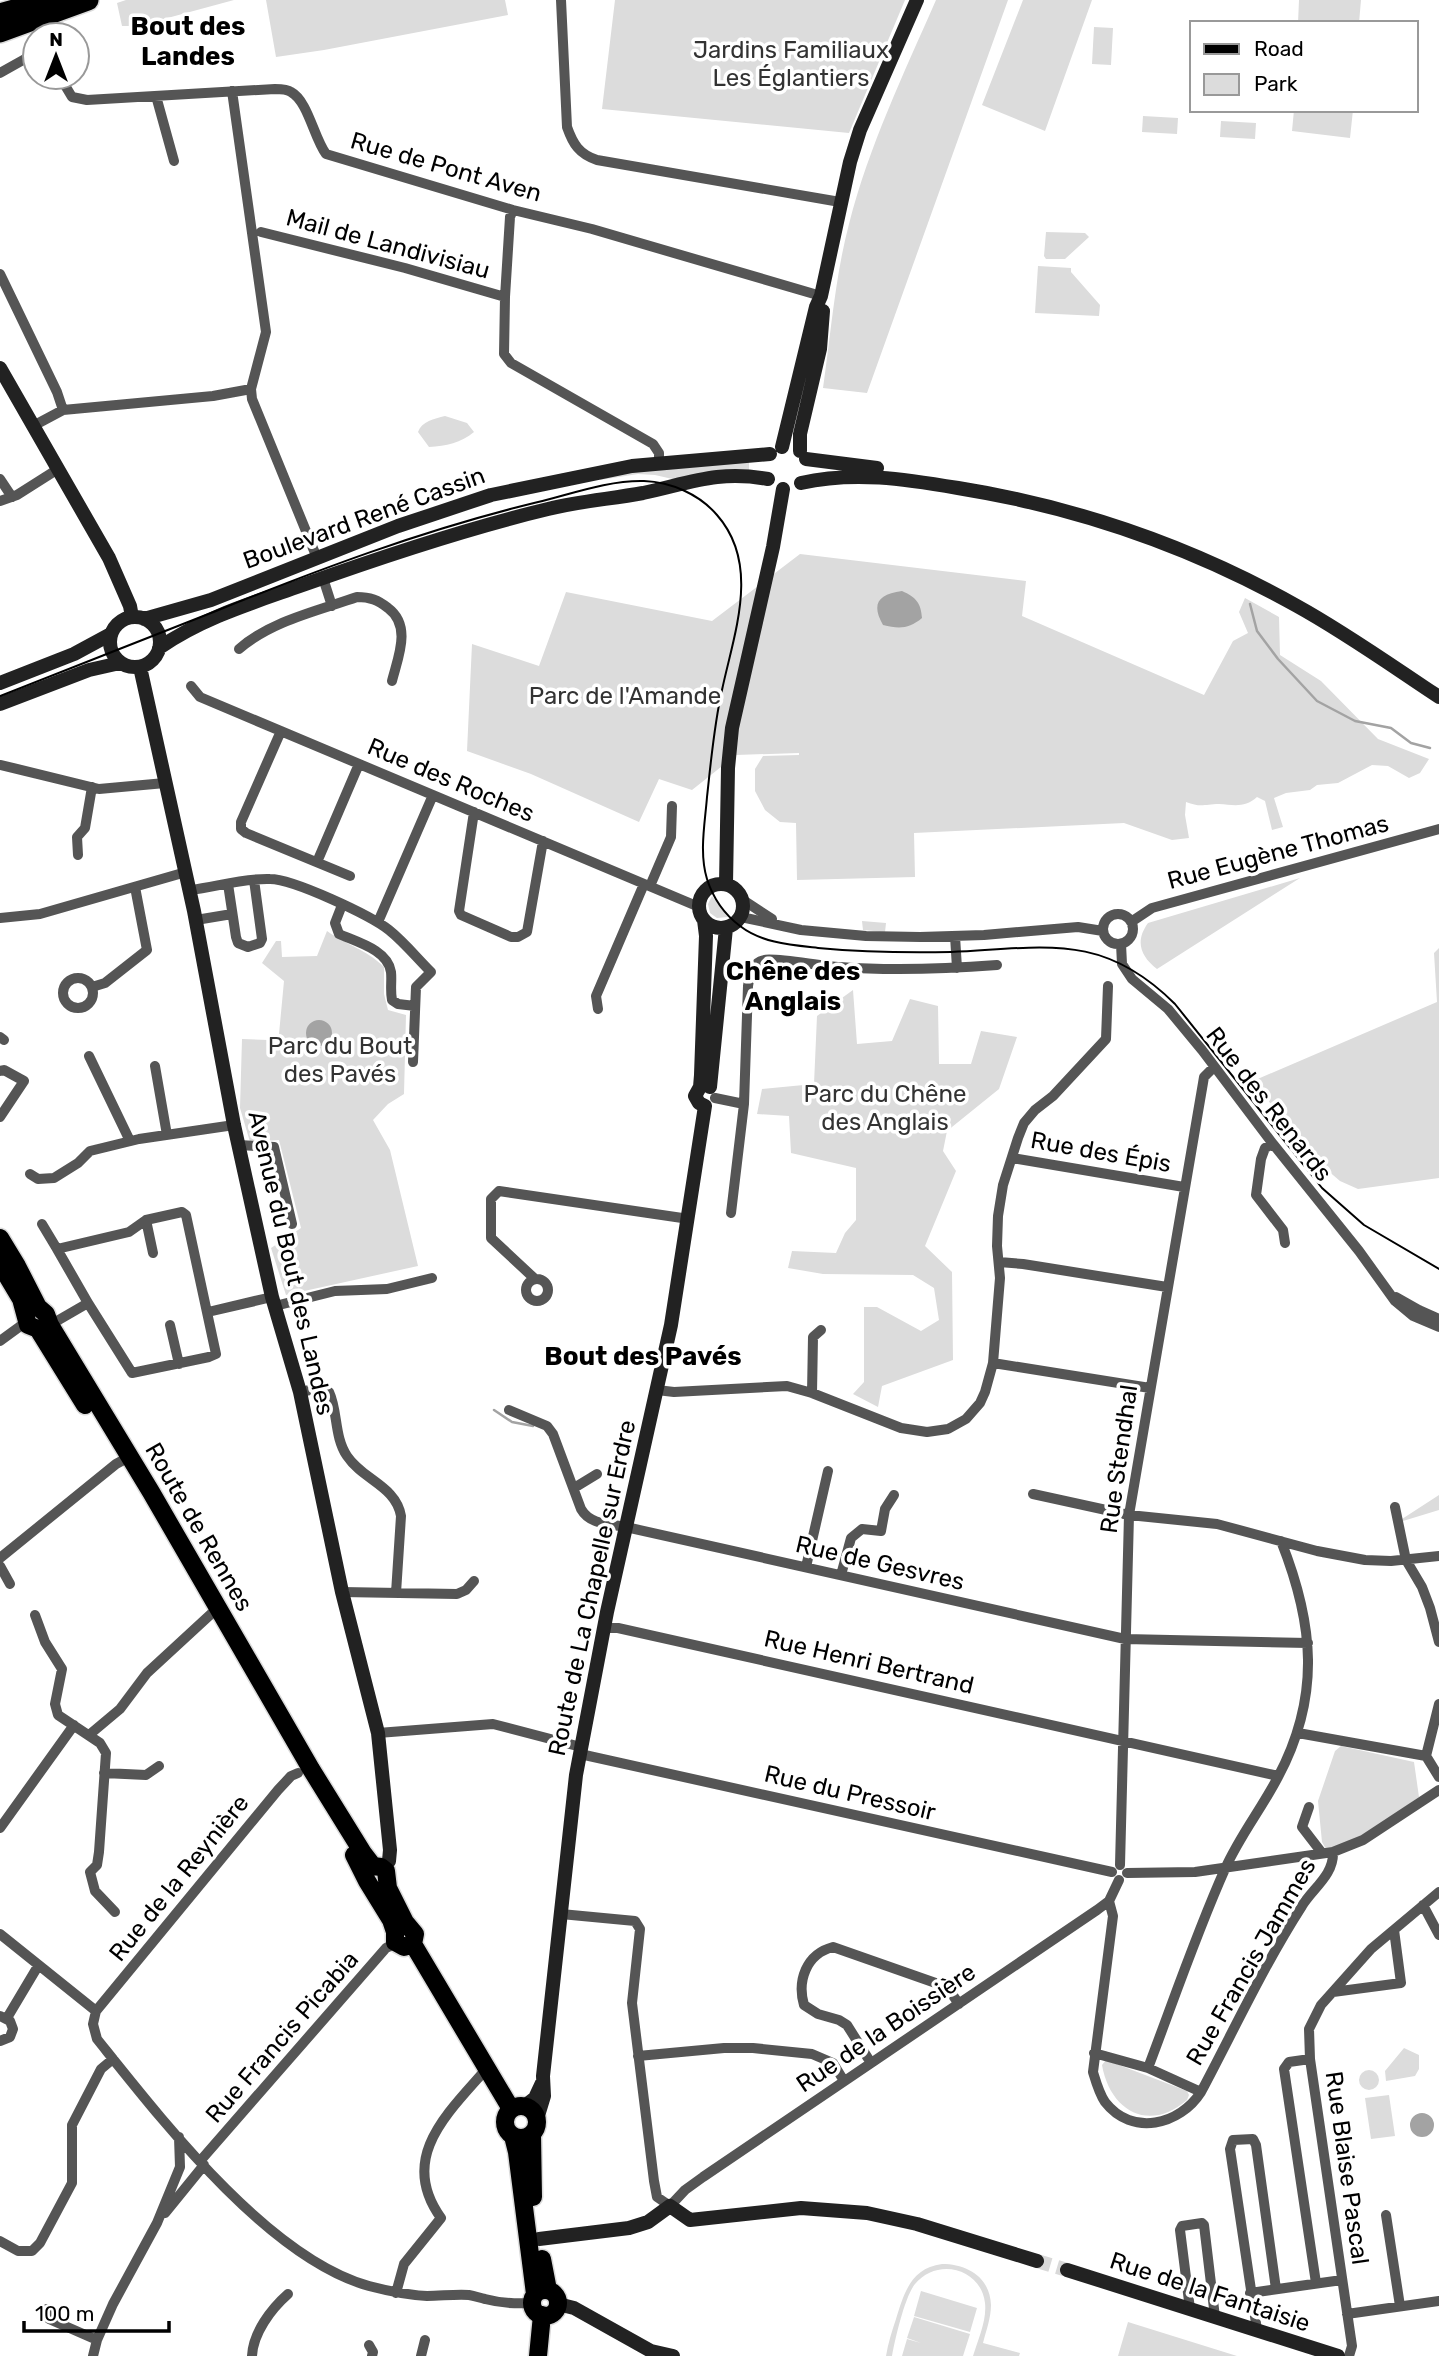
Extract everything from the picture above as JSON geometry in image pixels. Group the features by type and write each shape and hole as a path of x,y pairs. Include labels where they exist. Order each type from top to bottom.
{"highway":[{"path":"0,14 49,0"},
{"path":"0,32 88,0"}],"main road":[{"name":"Route de Rennes","path":"0,1238 18,1266 38,1319"},
{"name":"Route de Rennes","path":"0,1264 21,1299 38,1319 125,1459 303,1769"},
{"name":"Route de Rennes","path":"125,1459 211,1614 303,1769 376,1875 386,1910 488,2067 527,2117 543,2301 538,2356"},
{"name":"Route de Rennes","path":"527,2117 505,2120 517,2152 543,2301"},
{"path":"513,2136 519,2138 527,2117"}],"street":[{"path":"561,0 567,127 572,140 586,157 840,202"},
{"path":"917,0 860,130 840,202 821,296 776,450 765,467 768,479 783,489 829,478 854,476 919,481 1004,495 1129,531 1193,555 1298,606 1439,697"},
{"path":"0,73 21,61"},
{"name":"Rue de Pont Aven","path":"68,91 72,97 87,100 157,102 232,91 291,91 302,101 326,154 513,210 592,229 821,296"},
{"path":"232,91 266,331 251,389 252,400 317,558"},
{"path":"157,102 174,161"},
{"path":"513,210 510,217 504,354 511,362 653,444 659,453 659,463"},
{"name":"Mail de Landivisiau","path":"261,232 405,268 505,297"},
{"path":"0,274 57,392 63,410"},
{"path":"801,484 808,471 800,434 820,349 823,308 821,296"},
{"path":"0,369 109,558 130,606 138,618 157,631 159,648 152,660 140,667 120,663 89,670 0,704"},
{"path":"33,426 63,410 212,396 251,389"},
{"path":"776,450 792,447 803,455 1001,486 1130,522 1204,551 1303,600 1439,687"},
{"name":"Boulevard René Cassin","path":"138,618 201,604 458,504 491,495 595,472 776,450"},
{"path":"0,501 12,497 58,469"},
{"name":"Boulevard René Cassin","path":"159,648 205,621 323,578 478,527 551,508 642,493 713,476 736,475 768,479"},
{"path":"0,479 12,497"},
{"path":"726,884 728,768 732,728 773,547 783,489"},
{"path":"323,578 332,606"},
{"path":"239,649 251,638 279,624 357,597 370,597 395,613 401,625 402,639 392,681"},
{"path":"0,683 74,654 111,634 119,623 138,618"},
{"path":"111,634 111,652 120,663"},
{"name":"Avenue du Bout des Landes","path":"140,667 190,890 234,1125 274,1301 300,1392 342,1592 379,1732 390,1850 389,1861 376,1875"},
{"name":"Rue des Roches","path":"191,686 200,697 647,885 701,914"},
{"path":"281,731 241,822 241,829 350,876"},
{"path":"317,862 359,764"},
{"path":"1,765 99,789 165,783"},
{"path":"78,855 77,837 85,828 92,787"},
{"path":"378,922 433,795"},
{"path":"598,1009 596,996 671,837 672,806"},
{"path":"474,812 459,911 461,915 511,937 527,932 543,841"},
{"name":"Rue Eugène Thomas","path":"1131,922 1152,908 1439,829"},
{"path":"0,918 40,914 186,872"},
{"path":"190,890 273,878 342,905 390,930 431,972 416,987 413,1062"},
{"path":"228,884 238,943 248,947 260,943 262,934 254,880"},
{"path":"743,900 741,917 726,928 712,926 701,914 702,895 707,888 726,884 737,890 743,900 757,911 783,926"},
{"path":"92,987 105,983 147,950 135,887"},
{"path":"342,905 335,923 339,934 387,960 390,967 392,1000 398,1004 415,1006"},
{"path":"196,920 233,914"},
{"name":"Route de La Chapelle sur Erdre","path":"701,914 706,936 708,1094"},
{"path":"1114,915 1124,916 1131,922 1132,936 1121,944 1110,942 1103,931 1105,922 1114,915"},
{"path":"741,917 801,930 854,935 955,936 1078,927 1103,931"},
{"name":"Route de La Chapelle sur Erdre","path":"527,2117 542,2082 576,1775 604,1628 657,1390 689,1219 708,1094 726,928"},
{"path":"955,936 957,968"},
{"name":"Rue des Renards","path":"1121,944 1122,964 1132,979 1167,1009 1359,1251 1395,1301 1410,1314 1439,1327"},
{"path":"730,1213 744,1104 748,986 750,972 756,964 765,960 844,968 957,968 997,965"},
{"path":"657,1390 674,1392 787,1387 901,1428 937,1431 957,1425 973,1411 985,1392 993,1363 1000,1300 997,1228 1000,1201 1012,1158 1024,1123 1106,1039 1108,986"},
{"path":"89,1056 130,1141"},
{"path":"155,1066 167,1135"},
{"name":"Rue Stendhal","path":"1120,1873 1129,1515 1204,1077 1214,1067"},
{"path":"0,1071 4,1070 24,1081 0,1117"},
{"path":"708,1094 744,1104"},
{"path":"30,1174 38,1179 54,1178 78,1164 90,1151 130,1141 234,1125"},
{"path":"1272,1144 1265,1148 1261,1159 1256,1195 1283,1230 1285,1243"},
{"path":"239,1146 274,1147 292,1224"},
{"name":"Rue des Épis","path":"1012,1158 1184,1188"},
{"path":"535,1279 492,1238 492,1199 499,1191 689,1219"},
{"path":"42,1224 88,1303 132,1373 216,1354 186,1215 178,1212 146,1220 129,1232 57,1249"},
{"path":"146,1220 153,1253"},
{"path":"999,1262 1167,1287"},
{"path":"208,1312 335,1291 384,1289 432,1278"},
{"name":"Rue des Renards","path":"1388,1291 1439,1319"},
{"path":"1,1338 38,1319 88,1303"},
{"path":"170,1325 179,1364"},
{"path":"812,1394 813,1337 821,1330"},
{"path":"993,1363 1150,1388"},
{"path":"300,1392 320,1388 329,1392 346,1455 386,1489 400,1507 396,1593"},
{"path":"509,1410 547,1426 553,1434 574,1488 597,1474"},
{"path":"0,1558 125,1459"},
{"path":"806,1567 828,1471"},
{"name":"Rue de Gesvres","path":"574,1488 584,1515 593,1522 626,1527 1125,1639 1308,1643"},
{"path":"1033,1494 1129,1515 1217,1524 1317,1551 1365,1560 1406,1560 1439,1556"},
{"path":"841,1575 851,1538 862,1529 881,1531 885,1509 894,1495"},
{"path":"1395,1507 1406,1560 1422,1587 1439,1642"},
{"path":"1148,2068 1226,1868 1278,1776 1298,1733 1306,1693 1308,1643 1296,1578 1282,1541"},
{"path":"0,1566 10,1584"},
{"path":"342,1592 457,1594 466,1590 474,1581"},
{"path":"93,1732 120,1709 147,1673 211,1614"},
{"path":"35,1615 45,1642 62,1670 55,1704 58,1714 72,1728 93,1732 106,1753 99,1852 97,1865 90,1872 95,1891 115,1912"},
{"name":"Rue Henri Bertrand","path":"604,1628 618,1628 1278,1776"},
{"path":"1439,1704 1426,1756 1439,1777"},
{"name":"Rue du Pressoir","path":"379,1732 493,1724 581,1751 1120,1873 1176,1873 1327,1853 1363,1840 1439,1790"},
{"path":"0,1828 72,1728"},
{"path":"1298,1733 1426,1756"},
{"path":"104,1773 146,1775 159,1766"},
{"name":"Rue de la Reynière","path":"96,2011 278,1790 291,1776 303,1769"},
{"path":"1309,1807 1302,1827 1327,1853"},
{"name":"Rue Francis Jammes","path":"1109,1901 1113,1916 1093,2072 1099,2091 1107,2104 1122,2116 1148,2123 1171,2120 1193,2105 1201,2092 1303,1904 1326,1876 1333,1862 1327,1853"},
{"name":"Rue de la Boissière","path":"670,2206 685,2190 1109,1901 1120,1873"},
{"name":"Rue Blaise Pascal","path":"1349,2356 1352,2346 1310,2059 1309,2029 1316,2011 1371,1949 1437,1894"},
{"path":"1423,1905 1439,1935"},
{"path":"561,1914 635,1921 640,1929 632,2003 657,2197 690,2220 801,2208 867,2213 917,2224 1037,2261"},
{"path":"1333,1992 1401,1983 1394,1930"},
{"path":"0,1934 96,2011 93,2024 95,2033 113,2059 229,2192 293,2246 331,2270 366,2286 396,2293 423,2296 471,2295 504,2303 543,2301 574,2308 653,2354 673,2356"},
{"name":"Rue Francis Picabia","path":"157,2223 202,2163 386,1948 403,1936"},
{"path":"871,2063 847,2025 818,2014 804,2005 800,1992 802,1976 813,1958 823,1949 833,1947 947,1987 959,2004"},
{"path":"0,2041 7,2040 12,2033 13,2024 4,2017 38,1966"},
{"path":"638,2056 724,2049 812,2054 833,2063 845,2081"},
{"path":"1094,2053 1148,2068 1201,2092"},
{"path":"0,2241 18,2251 32,2251 40,2243 72,2183 72,2125 101,2068 113,2059"},
{"path":"1310,2059 1289,2062 1284,2069 1316,2283"},
{"path":"396,2293 404,2264 441,2218 425,2186 424,2166 428,2144 436,2129 488,2067"},
{"path":"93,2356 113,2304 157,2223 180,2166 180,2137"},
{"path":"1257,2330 1230,2148 1233,2140 1249,2138 1253,2139 1256,2145 1276,2289"},
{"path":"539,2239 629,2228 648,2221 670,2206"},
{"path":"1386,2215 1400,2306"},
{"path":"1190,2309 1180,2230 1186,2224 1202,2223 1215,2317"},
{"name":"Rue de la Fantaisie","path":"1068,2270 1338,2356"},
{"path":"1250,2292 1342,2280"},
{"path":"253,2356 254,2342 274,2307 288,2294"},
{"path":"1347,2314 1439,2301"},
{"path":"47,2309 48,2319 97,2340"},
{"path":"421,2356 425,2340"}],"green space":[{"path":"126,0 234,0 138,26 122,26 117,3"},
{"path":"266,0 505,0 508,15 276,57"},
{"name":"Jardins Familiaux Les Églantiers","path":"615,0 905,0 849,133 602,109"},
{"path":"936,0 1008,0 867,393 823,388 840,264 857,195 888,110"},
{"path":"1023,0 1092,0 1045,131 982,105"},
{"path":"1299,0 1361,0 1359,21 1298,21"},
{"path":"1094,27 1113,28 1111,65 1092,64"},
{"path":"1294,112 1353,112 1350,138 1292,131"},
{"path":"1143,116 1178,118 1177,134 1142,132"},
{"path":"1221,121 1256,123 1255,139 1220,137"},
{"path":"1046,232 1085,233 1089,237 1065,259 1046,259"},
{"path":"1038,266 1071,268 1071,272 1100,305 1099,316 1035,313"},
{"path":"445,416 467,423 474,432 453,443 429,447 418,432 420,428 429,421"},
{"path":"749,459 749,471 677,480 638,474 600,480 599,475"},
{"name":"Parc de l'Amande","path":"800,554 1026,581 1022,616 1204,695 1233,641 1248,633 1239,612 1245,598 1279,617 1280,655 1321,681 1378,739 1429,759 1420,773 1409,778 1388,766 1372,765 1338,783 1317,785 1310,790 1286,793 1274,798 1283,827 1272,830 1265,801 1257,797 1239,805 1199,805 1186,802 1189,838 1172,840 1124,823 914,833 915,877 797,880 796,823 780,822 765,810 755,791 755,769 763,756 799,753 736,755 692,790 659,779 639,822 531,774 467,751 472,644 539,666 566,592 712,621"},
{"path":"1300,878 1157,969 1143,953 1142,936 1148,923"},
{"path":"712,896 728,917 717,918 710,913 708,904"},
{"path":"862,921 886,923 885,932 863,930"},
{"name":"Parc du Bout des Pavés","path":"327,931 384,967 384,994 388,1010 406,1015 404,1094 388,1104 373,1120 390,1150 418,1266 286,1295 271,1248 301,1228 279,1140 250,1142 240,1108 242,1039 268,1040 279,1034 284,981 262,963 276,941 281,941 282,957 317,956"},
{"path":"1439,948 1439,1178 1358,1189 1340,1181 1313,1158 1253,1081 1437,1002 1434,953"},
{"name":"Parc du Chêne des Anglais","path":"853,990 857,1044 892,1041 910,999 938,1006 939,1064 971,1064 981,1031 1017,1037 999,1089 947,1131 943,1151 956,1171 925,1246 952,1272 953,1360 882,1386 878,1407 853,1394 864,1382 864,1307 877,1307 921,1331 939,1320 934,1288 913,1275 823,1274 788,1268 792,1251 836,1253 845,1233 856,1220 856,1168 791,1153 789,1116 757,1114 762,1089 814,1084 817,1016"},
{"path":"1439,1495 1439,1510 1403,1521 1402,1519"},
{"path":"1341,1746 1414,1762 1419,1797 1353,1844 1326,1849 1322,1842 1318,1801 1335,1751"},
{"path":"1404,2048 1419,2055 1419,2069 1415,2076 1386,2081 1385,2071"},
{"path":"1106,2060 1187,2091 1187,2100 1173,2110 1159,2115 1146,2116 1133,2112 1113,2095 1102,2065"},
{"path":"1369,2070 1376,2073 1379,2080 1376,2087 1369,2090 1362,2087 1359,2080 1362,2073"},
{"path":"1389,2095 1395,2136 1371,2139 1365,2098"},
{"path":"931,2266 960,2266 982,2280 990,2295 991,2305 983,2343 1020,2353 1019,2356 973,2356 985,2316 982,2291 967,2274 946,2269 924,2276 915,2284 904,2308 892,2356 886,2356 899,2309 910,2283"},
{"path":"921,2291 977,2308 970,2332 914,2316"},
{"path":"914,2317 970,2334 963,2356 902,2356 907,2339 921,2343 907,2338"},
{"path":"1128,2322 1237,2356 1118,2356"}],"shaded area":[{"path":"902,591 917,601 922,618 904,627 883,625 877,606 879,601 887,595"},
{"path":"319,1020 328,1024 332,1033 328,1042 319,1046 310,1042 306,1033 310,1024"},
{"path":"1422,2113 1433,2120 1434,2125 1427,2136 1422,2137 1411,2130 1410,2125 1417,2114"}],"waterway":[{"path":"1250,604 1257,631 1278,659 1317,701 1355,721 1391,728 1411,743 1430,748"},
{"path":"494,1410 512,1422 533,1426"}],"tunnel":[{"path":"1037,2261 1067,2270"}],"tram line":[{"path":"0,696 294,580 450,526 615,483 654,482 684,490 702,501 717,515 730,535 738,555 741,577 737,623 715,730 703,838 707,879 712,893 724,911 749,932 798,946 918,952 1043,947 1096,954 1122,965 1148,981 1175,1004 1322,1188 1364,1225 1439,1269"}],"district":[{"name":"Bout des Landes","path":"188,41"},
{"name":"Chêne des Anglais","path":"793,986"},
{"name":"Bout des Pavés","path":"643,1356"}]}
